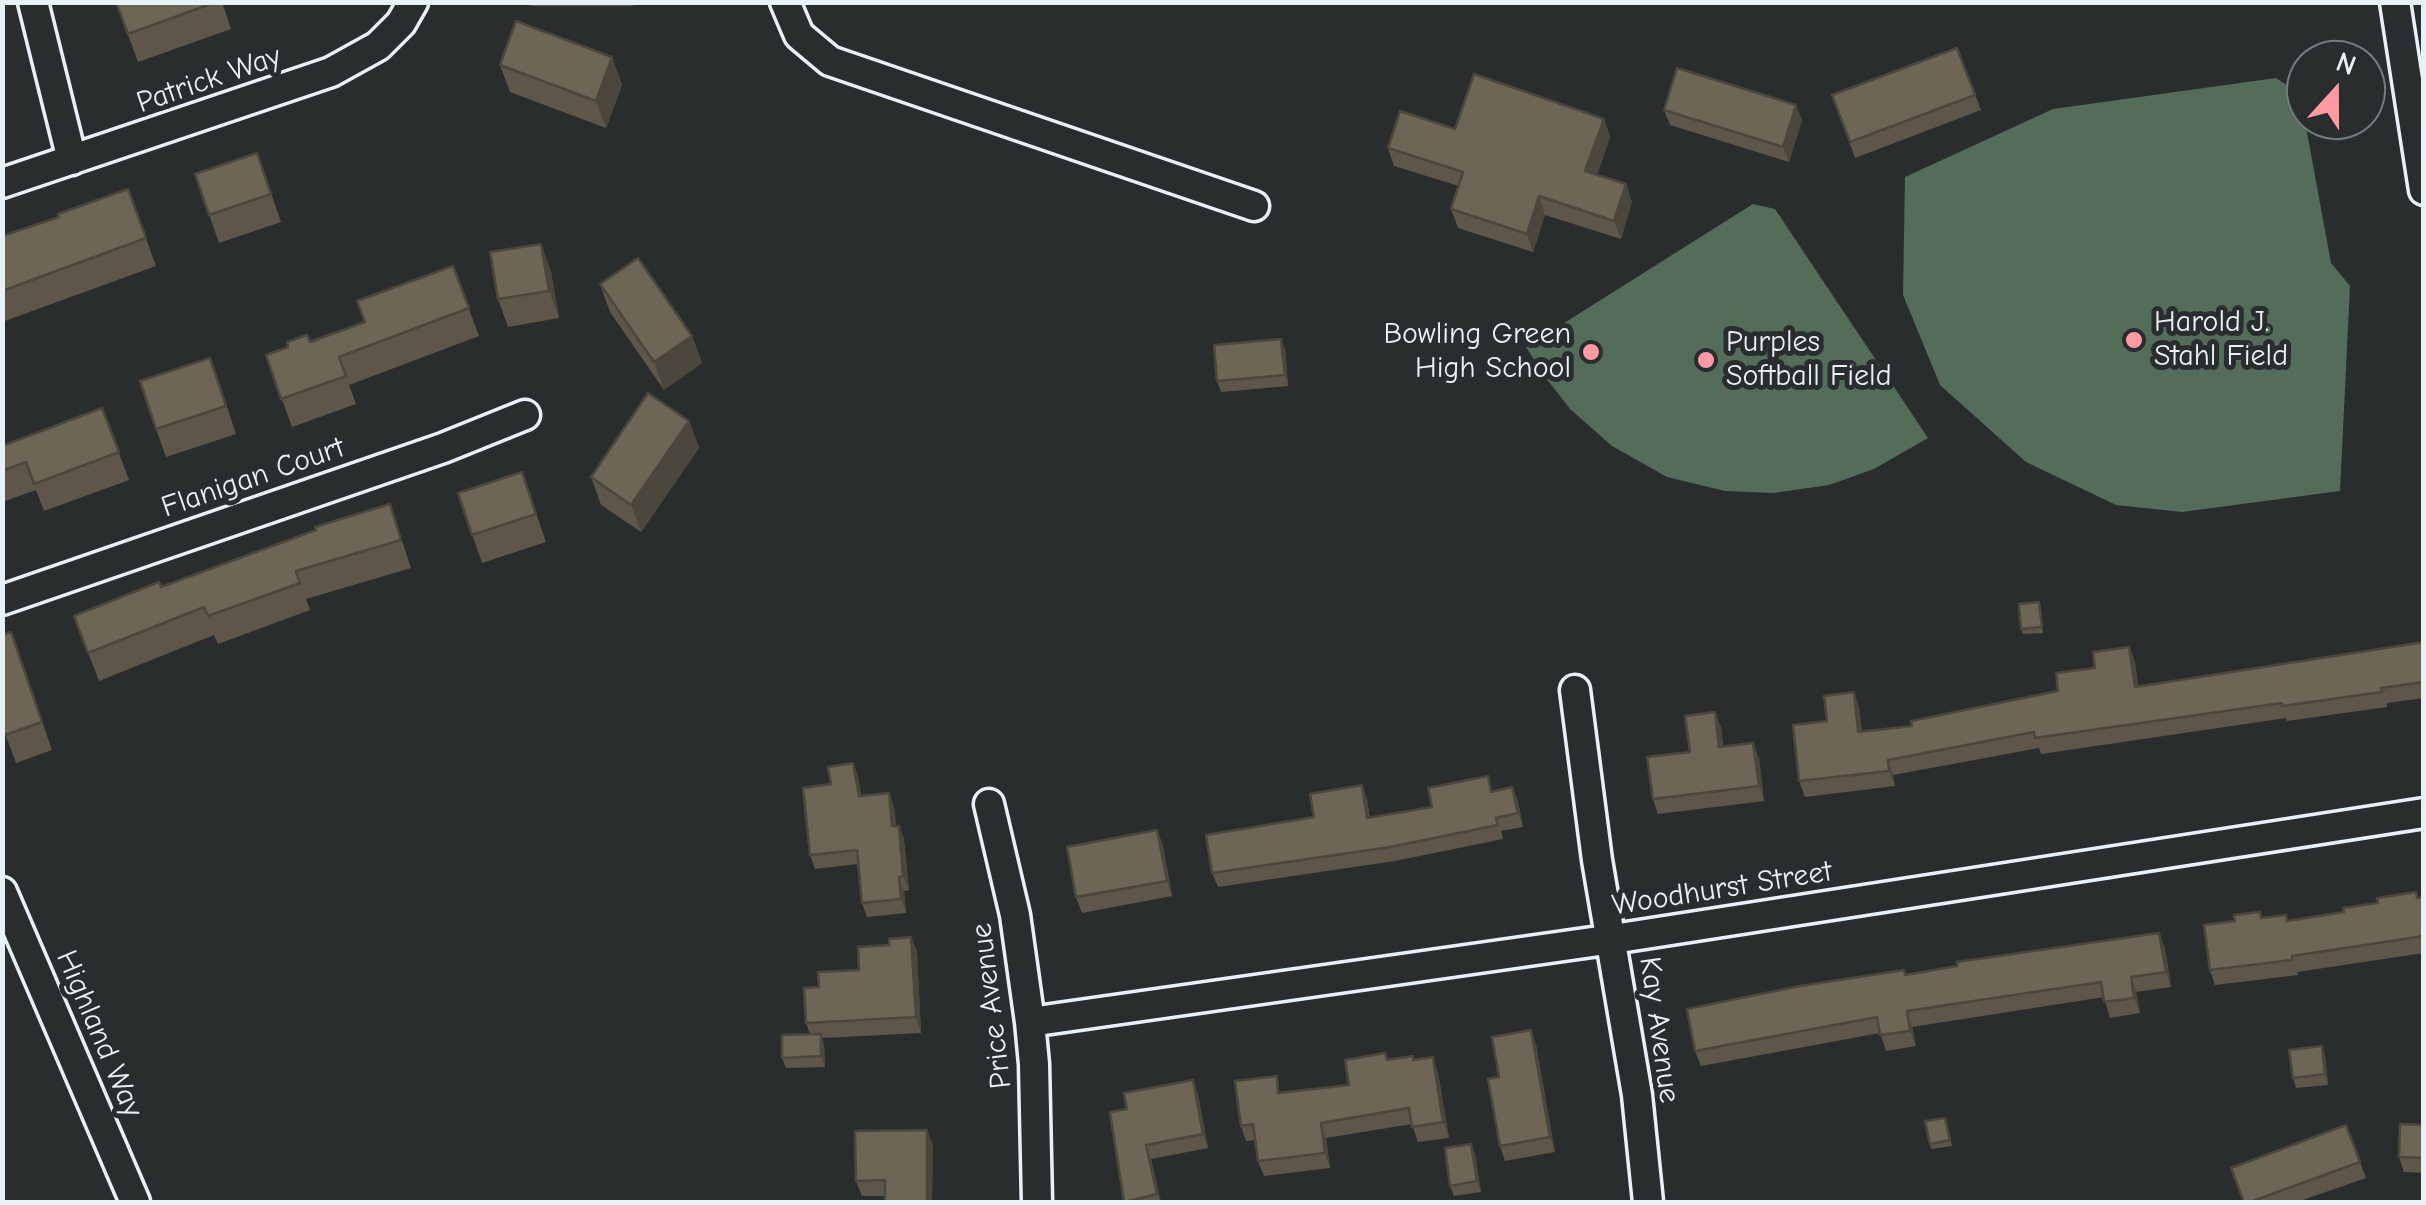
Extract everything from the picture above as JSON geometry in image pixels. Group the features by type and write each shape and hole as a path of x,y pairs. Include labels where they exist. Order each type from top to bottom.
{"street":[{"path":"33,2 72,160"},
{"name":"Patrick Way","path":"2,183 331,72 378,46 401,23 413,2"},
{"path":"785,2 798,35 830,61 1254,206"},
{"path":"2394,2 2414,68 2424,190"},
{"name":"Flanigan Court","path":"2,600 444,448 524,415"},
{"name":"Kay Avenue","path":"1575,690 1597,860 1637,1095 1648,1202"},
{"name":"Price Avenue","path":"989,804 1015,915 1030,1022 1037,1202"},
{"name":"Woodhurst Street","path":"1030,1022 1612,940 2424,812"},
{"name":"Highland Way","path":"2,892 135,1202"}],"green space":[{"name":"Harold J. Stahl Field","path":"2276,78 2286,85 2286,140 2308,140 2331,263 2350,286 2340,491 2182,512 2116,505 2026,462 1940,385 1903,295 1905,177 2053,109"},
{"name":"Purples Softball Field","path":"1753,204 1775,209 1928,438 1874,469 1829,485 1773,493 1725,491 1667,477 1612,446 1570,409 1543,374 1526,347"}],"building":[{"path":"116,2 216,2 128,34"},
{"path":"516,21 612,57 596,101 500,65"},
{"path":"1957,48 1975,95 1850,142 1832,95"},
{"path":"1677,68 1796,105 1783,147 1664,110"},
{"path":"1474,74 1604,119 1585,171 1626,184 1614,221 1539,196 1527,234 1451,209 1463,172 1388,148 1400,111 1455,129"},
{"path":"257,153 271,194 209,215 195,174"},
{"path":"128,189 146,238 2,291 2,236"},
{"path":"541,244 549,291 498,299 490,252"},
{"path":"638,258 692,336 654,362 600,284"},
{"path":"453,266 469,308 339,357 346,376 281,399 266,355 307,335 310,342 365,322 357,301"},
{"path":"1281,339 1285,375 1217,381 1214,345"},
{"path":"210,358 226,406 156,429 140,381"},
{"path":"648,393 689,421 631,505 591,477"},
{"path":"102,408 119,452 34,484 26,462 2,471 2,446"},
{"path":"522,472 536,514 472,535 458,493"},
{"path":"390,504 401,540 296,571 300,583 208,616 204,607 88,653 74,616 159,582 161,587 316,530 315,527"},
{"path":"2039,602 2042,627 2021,629 2019,604"},
{"path":"11,632 42,722 5,735 2,635"},
{"path":"2424,642 2424,682 2381,688 2382,692 2035,738 2034,732 1888,760 1889,771 1799,781 1793,725 1827,721 1824,696 1854,692 1858,732 1912,726 1911,721 2058,691 2056,673 2095,668 2093,652 2129,647 2135,687"},
{"path":"1715,712 1719,747 1753,743 1759,786 1653,799 1647,757 1690,752 1685,716"},
{"path":"853,763 859,796 889,793 892,826 899,826 901,899 862,903 857,850 810,855 803,788 831,784 828,767"},
{"path":"1488,776 1491,792 1512,787 1518,813 1496,818 1498,825 1390,847 1212,873 1206,835 1314,817 1310,794 1362,785 1367,818 1432,807 1428,788"},
{"path":"1157,830 1167,881 1076,897 1067,847"},
{"path":"2416,892 2417,898 2424,897 2424,936 2210,970 2204,925 2235,921 2234,915 2260,912 2261,918 2286,915 2287,921 2344,912 2343,908 2378,903 2377,898"},
{"path":"2159,933 2166,972 2131,977 2134,998 2104,1002 2101,982 1907,1011 1910,1031 1880,1035 1877,1017 1695,1051 1687,1009 1800,986 1904,970 1905,975 1957,966 1957,962"},
{"path":"911,937 916,1017 806,1023 804,988 819,987 818,972 859,970 858,947 889,945 889,939"},
{"path":"1531,1030 1550,1137 1500,1146 1488,1079 1499,1077 1492,1037"},
{"path":"821,1034 821,1056 782,1058 782,1035"},
{"path":"2322,1046 2325,1074 2293,1078 2289,1050"},
{"path":"1385,1053 1387,1060 1433,1057 1443,1122 1412,1127 1409,1108 1321,1123 1325,1153 1258,1161 1253,1124 1241,1126 1235,1081 1277,1076 1278,1093 1349,1085 1345,1060"},
{"path":"1193,1080 1203,1134 1146,1145 1157,1194 1124,1202 1110,1112 1127,1109 1124,1093"},
{"path":"1945,1118 1950,1140 1930,1144 1925,1121"},
{"path":"2400,1124 2424,1125 2424,1158 2399,1157"},
{"path":"2346,1125 2360,1162 2244,1202 2231,1168"},
{"path":"927,1130 927,1202 885,1202 885,1180 856,1181 855,1131"},
{"path":"1471,1144 1477,1181 1450,1186 1445,1148"}],"place":[{"name":"Harold J. Stahl Field","path":"2134,340"},
{"name":"Bowling Green High School","path":"1591,352"},
{"name":"Purples Softball Field","path":"1706,360"}]}
